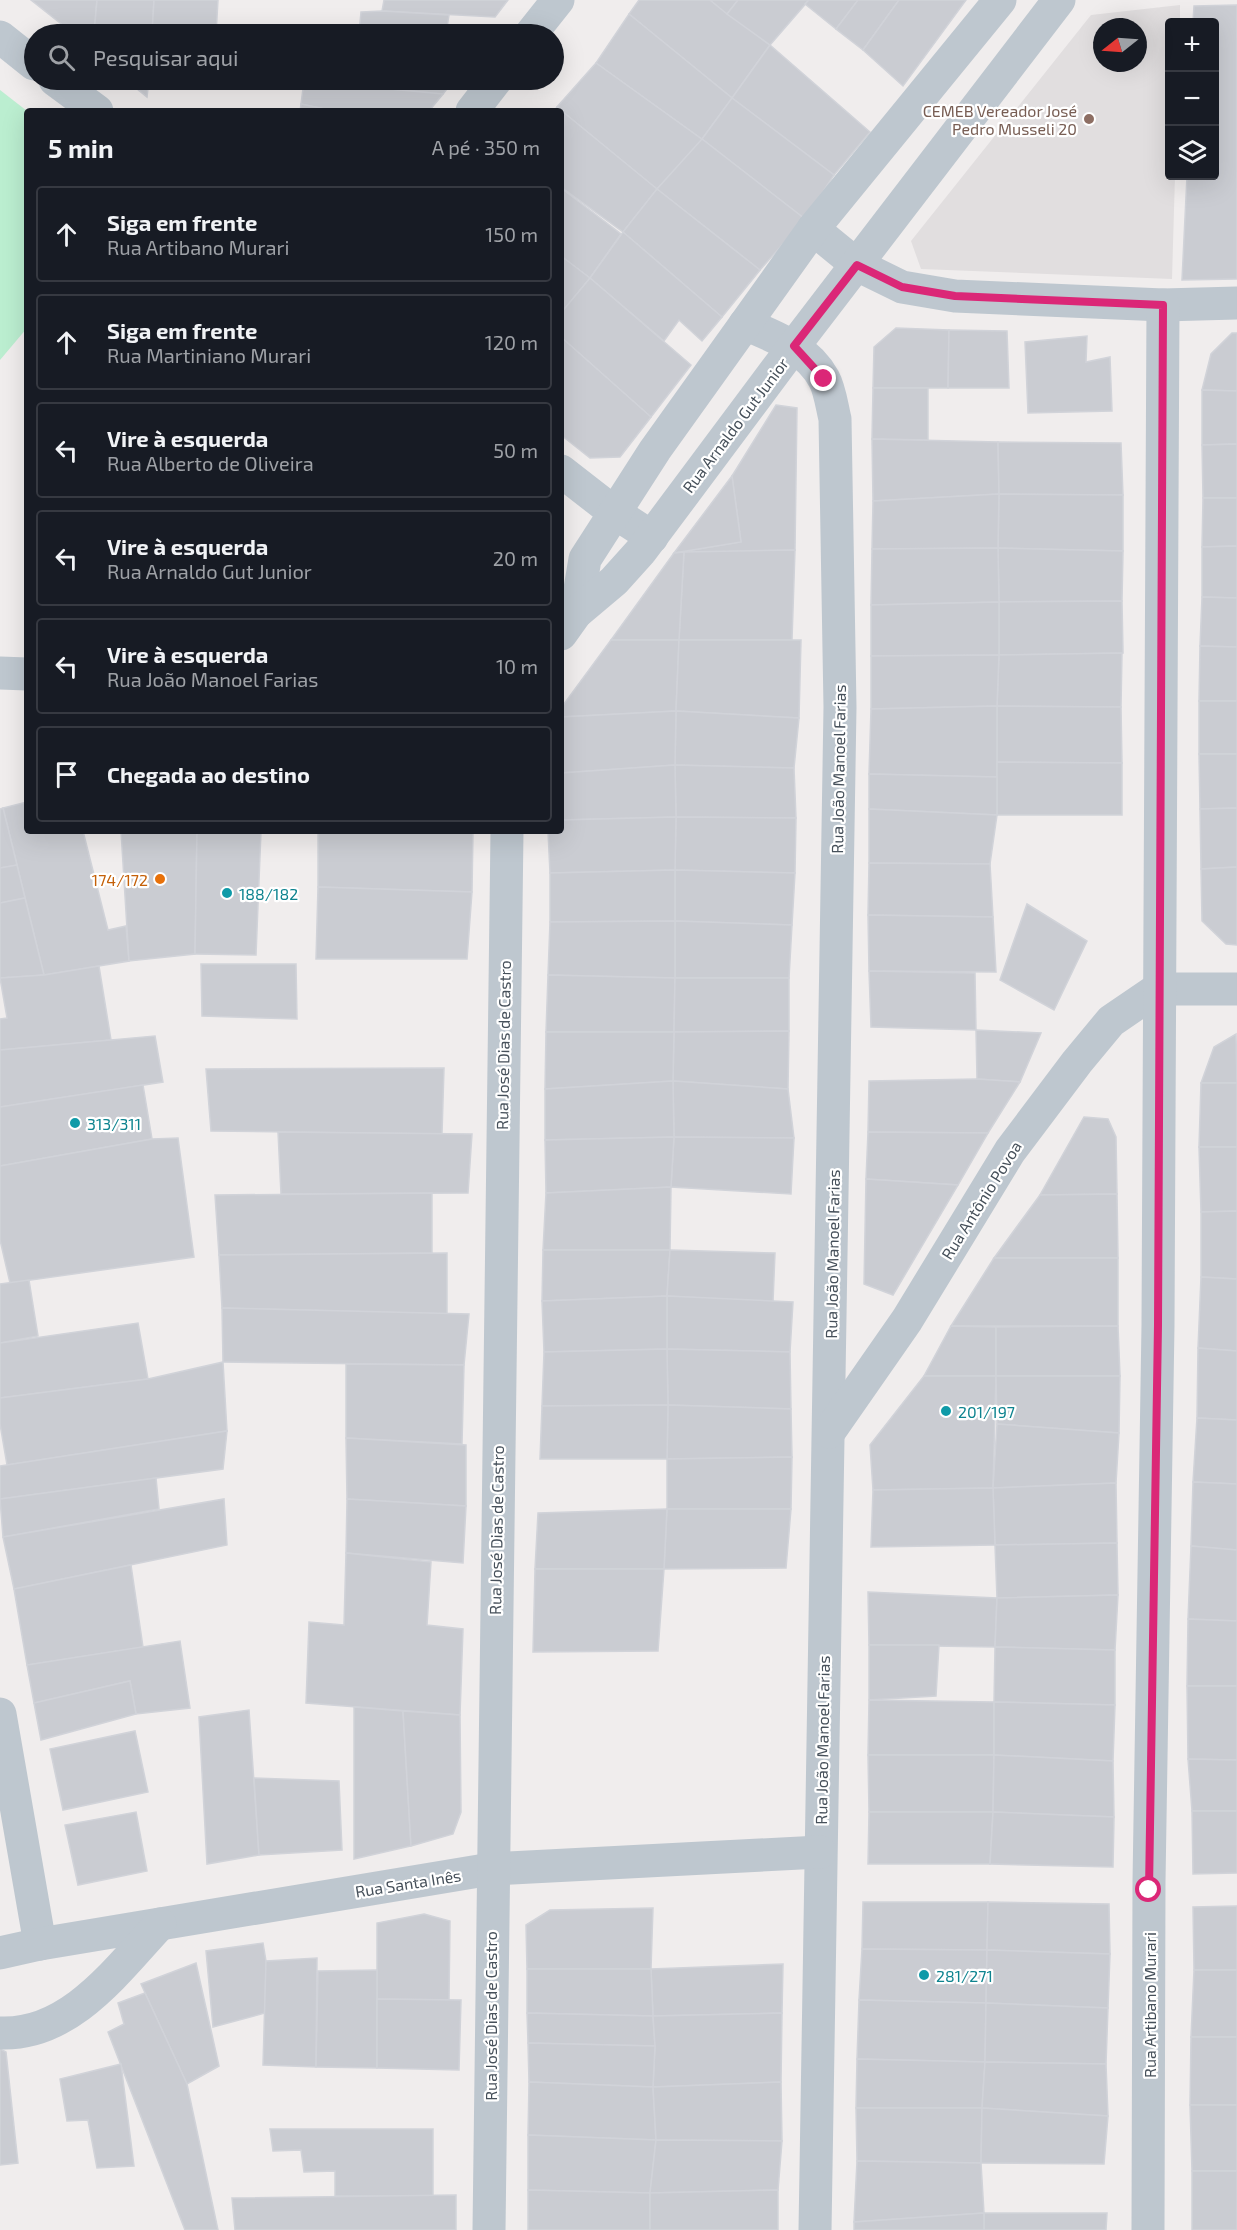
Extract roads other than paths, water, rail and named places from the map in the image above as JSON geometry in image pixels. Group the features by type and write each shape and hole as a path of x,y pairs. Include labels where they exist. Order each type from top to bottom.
{"street":[{"path":"539,24 558,0"},
{"path":"568,624 585,559 655,450 813,229 1000,0"},
{"name":"Rua Arnaldo Gut Junior","path":"568,624 614,581 652,537 794,346 1059,0"},
{"path":"0,37 24,56"},
{"path":"69,90 93,108"},
{"path":"474,108 488,90"},
{"path":"813,229 857,265 902,287 955,296 1163,305 1237,303"},
{"name":"Rua Artibano Murari","path":"1148,2230 1149,1882 1158,1325 1163,305"},
{"name":"Rua João Manoel Farias","path":"745,324 794,346 824,379 835,419 840,707 815,2230"},
{"path":"564,473 615,513 652,537"},
{"path":"0,673 24,674"},
{"name":"Rua José Dias de Castro","path":"489,2230 491,1869 507,834"},
{"path":"1158,989 1237,989"},
{"name":"Rua Antônio Povoa","path":"829,1432 907,1320 1010,1151 1077,1062 1111,1022 1158,989"},
{"path":"0,1714 40,1944"},
{"name":"Rua Santa Inês","path":"0,1953 40,1944 491,1869 820,1852"},
{"path":"0,2033 33,2031 70,2013 110,1977 160,1924"}],"place":[{"name":"CEMEB Vereador José Pedro Musseli 20","path":"1089,119"},
{"name":"174/172","path":"160,879"},
{"name":"188/182","path":"227,893"},
{"name":"313/311","path":"75,1123"},
{"name":"201/197","path":"946,1411"},
{"name":"281/271","path":"924,1975"}]}
